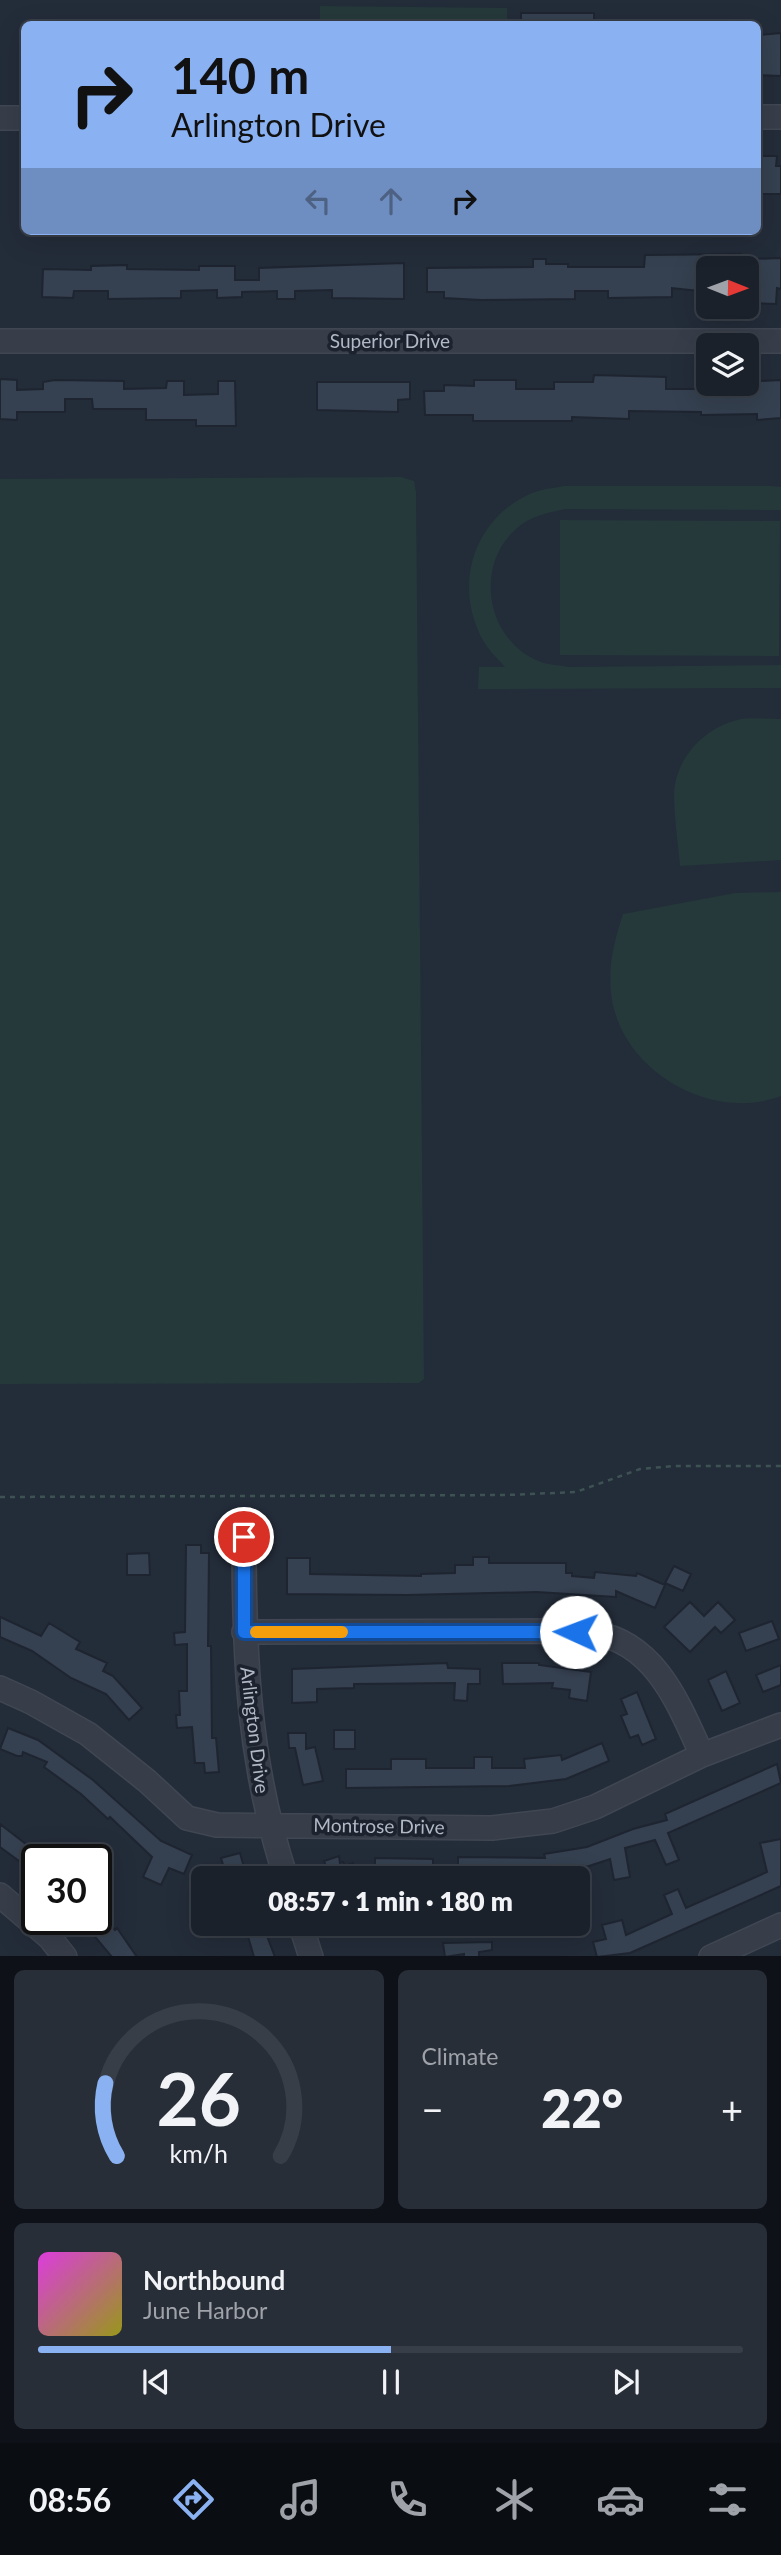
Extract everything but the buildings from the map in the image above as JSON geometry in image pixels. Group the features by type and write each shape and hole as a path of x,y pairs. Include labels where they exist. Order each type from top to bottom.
{"street":[{"path":"761,117 781,117"},
{"path":"0,118 21,118"},
{"name":"Superior Drive","path":"0,341 781,341"},
{"name":"Arlington Drive","path":"244,1537 244,1632 248,1701 268,1824 282,1866"},
{"path":"244,1632 556,1631 596,1634 635,1649 658,1671 702,1755"},
{"name":"Montrose Drive","path":"0,1689 31,1702 88,1734 147,1781 187,1818 217,1825 492,1828 552,1821 595,1807 702,1755 781,1725"},
{"path":"0,1895 50,1938 65,1956"},
{"path":"710,1956 781,1925"},
{"path":"304,1936 311,1956"}],"path":[{"path":"0,1497 507,1496 576,1492 639,1469 674,1466 781,1466"}],"shaded area":[{"path":"320,6 507,8 507,21 320,21"},
{"path":"401,477 414,481 416,492 424,1379 419,1383 0,1384 0,479"},
{"path":"564,486 781,487 781,510 565,509 527,521 516,529 503,545 494,563 491,583 492,602 498,621 508,638 523,652 547,664 568,667 781,665 781,688 478,689 479,667 505,667 486,645 474,621 470,599 474,556 482,537 495,519 512,504 532,493"},
{"path":"560,520 780,521 779,656 560,655"},
{"path":"748,719 781,719 781,860 680,866 674,794 676,781 686,757 703,738 725,724"},
{"path":"781,892 781,1096 754,1102 726,1102 699,1096 673,1084 650,1067 631,1045 618,1021 611,993 610,973 614,944 623,914 735,893"}],"slow traffic":[{"path":"256,1632 342,1632"}],"route":[{"path":"244,1537 244,1632 576,1632"}]}
